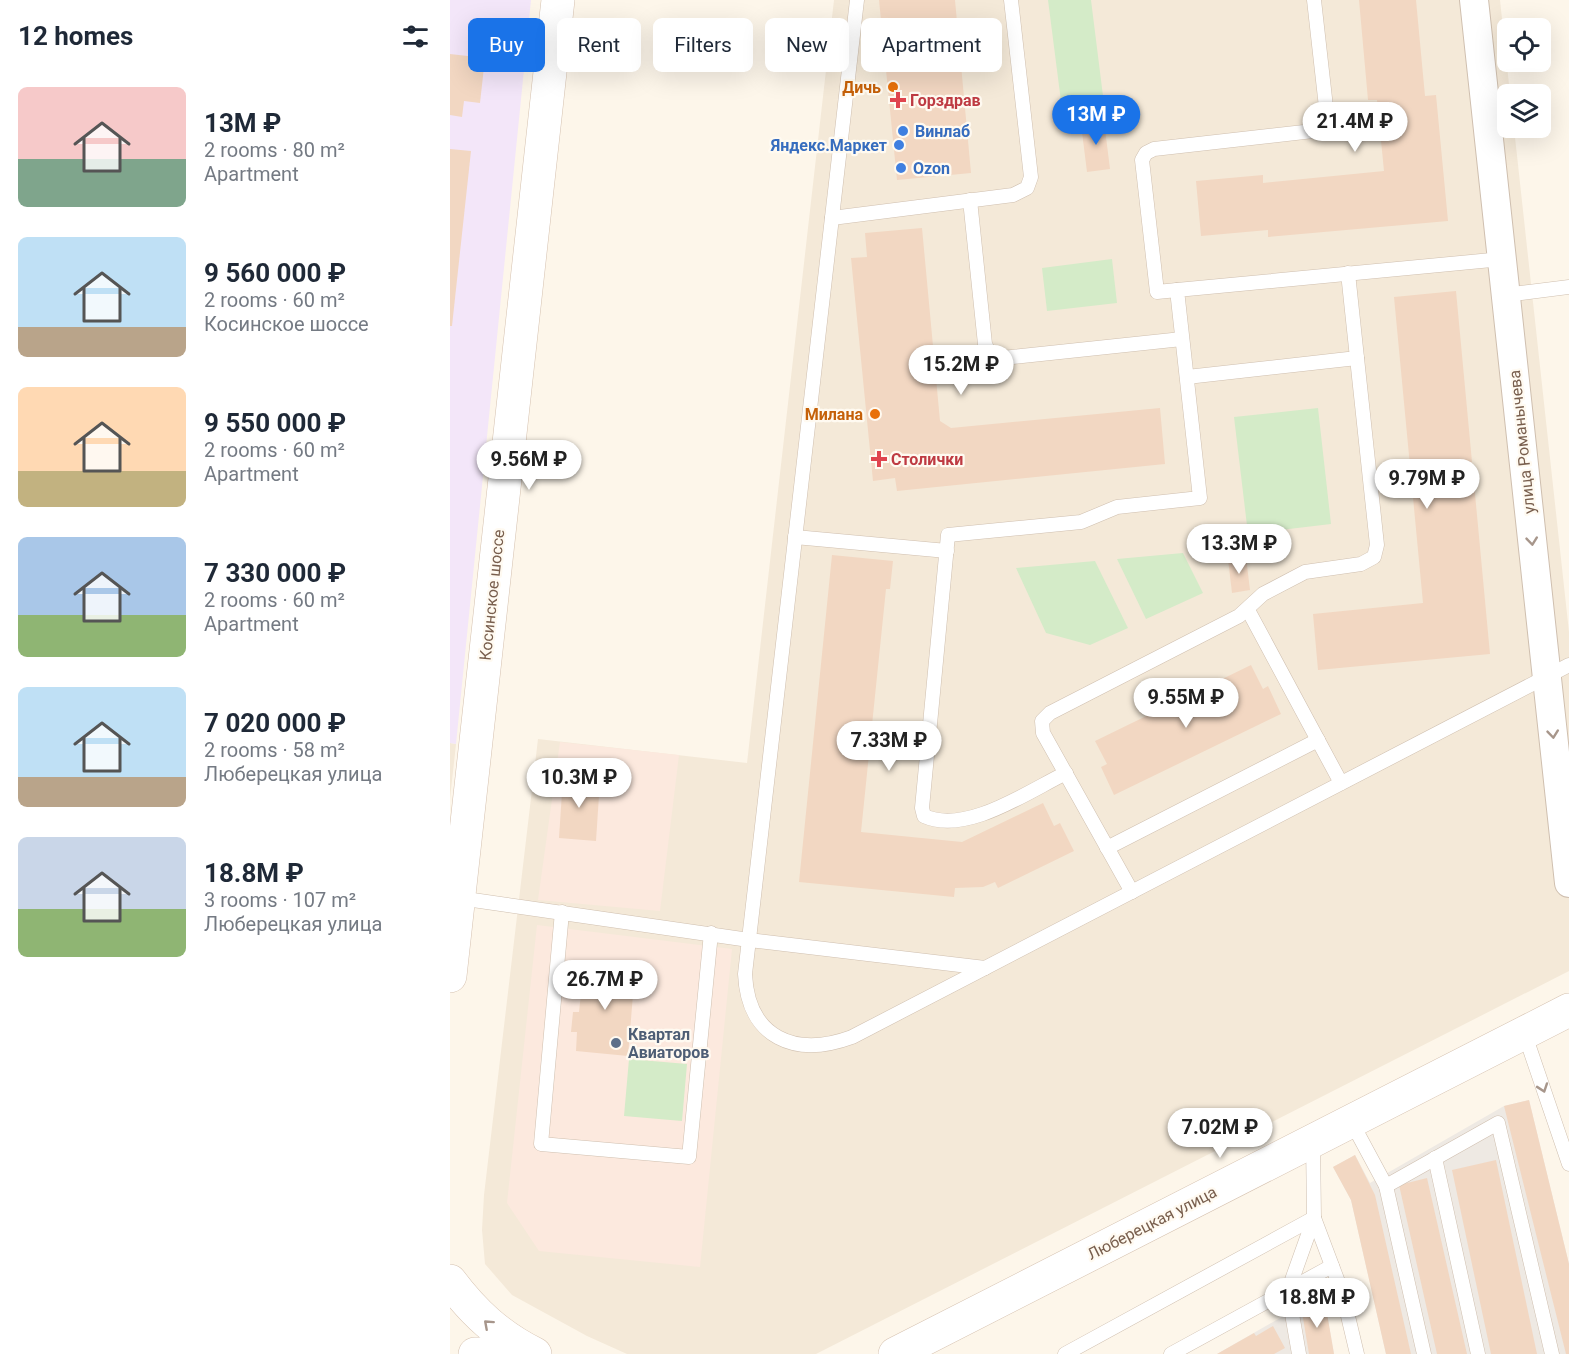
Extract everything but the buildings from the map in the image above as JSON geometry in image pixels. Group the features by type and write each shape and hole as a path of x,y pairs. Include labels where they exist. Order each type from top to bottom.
{"main road":[{"name":"Косинское шоссе","path":"450,976 459,898 460,788 558,0"},
{"name":"Люберецкая улица","path":"895,1354 1569,1010"},
{"path":"450,1281 489,1326 513,1343 535,1354"},
{"path":"475,1354 512,1354"}],"street":[{"name":"улица Романычева","path":"1474,0 1505,295 1558,671 1569,883"}],"lane":[{"path":"856,0 745,974 746,993 753,1012 765,1028 778,1038 795,1045 814,1047 852,1037 1558,671"},
{"path":"832,218 1013,195 1027,188 1031,177 1011,0"},
{"path":"1314,0 1327,116 1323,126 1313,131 1154,149 1146,153 1142,160 1157,291 1502,259"},
{"path":"969,200 985,344 990,355 1004,358 1182,339"},
{"path":"1132,892 1043,733 1042,721 1050,713 1248,610 1263,594 1305,572 1360,564 1374,557 1377,545 1348,273"},
{"path":"1505,295 1569,287"},
{"path":"1066,773 965,821 931,819 924,816 922,808 948,535 1081,522 1117,507 1200,498 1177,290"},
{"path":"1187,377 1358,358"},
{"path":"795,537 947,550"},
{"path":"1248,610 1341,783"},
{"path":"1107,848 1318,740"},
{"path":"459,898 749,940 985,968"},
{"path":"562,912 541,1143 689,1157 711,933"},
{"path":"1524,1032 1569,1164"},
{"path":"1351,1121 1386,1186 1424,1354"},
{"path":"1386,1186 1498,1123 1552,1354"},
{"path":"1313,1140 1314,1218 1343,1294 1358,1354"},
{"path":"1435,1158 1478,1354"},
{"path":"1299,1354 1288,1291 1314,1218"},
{"path":"1065,1354 1314,1218"},
{"path":"1171,1354 1332,1266"}],"shaded area":[{"path":"450,0 531,0 529,18 468,18 468,72 524,72 456,744 450,743"},
{"path":"834,0 1500,0 1502,18 1497,18 1497,72 1508,72 1509,84 1497,84 1497,138 1515,138 1569,632 1569,971 816,1354 627,1354 587,1336 512,1295 485,1264 482,1230 484,1195 538,739 747,763 826,72 849,72 849,18 832,18"},
{"path":"560,742 679,755 660,911 538,900"},
{"path":"450,743 456,744 450,799"},
{"path":"537,925 732,949 700,1267 539,1251 507,1203"},
{"path":"1529,1100 1569,1264 1569,1354 1386,1354 1351,1200 1333,1167 1355,1155 1370,1183 1504,1106"},
{"path":"1325,1302 1334,1354 1217,1354 1301,1306"}],"green space":[{"path":"1048,0 1091,0 1105,112 1063,117"},
{"path":"1112,259 1117,303 1047,311 1042,268"},
{"path":"1318,408 1331,524 1248,534 1234,417"},
{"path":"1183,553 1203,593 1146,619 1117,559"},
{"path":"1095,561 1128,628 1090,645 1046,633 1016,568"},
{"path":"629,1059 687,1064 682,1121 624,1116"}],"place":[{"name":"Дичь","path":"893,87"},
{"name":"Горздрав","path":"898,100"},
{"name":"Винлаб","path":"903,131"},
{"name":"Яндекс.Маркет","path":"899,145"},
{"name":"Ozon","path":"901,168"},
{"name":"Милана","path":"875,414"},
{"name":"Столички","path":"879,459"},
{"name":"Квартал Авиаторов","path":"616,1043"}]}
